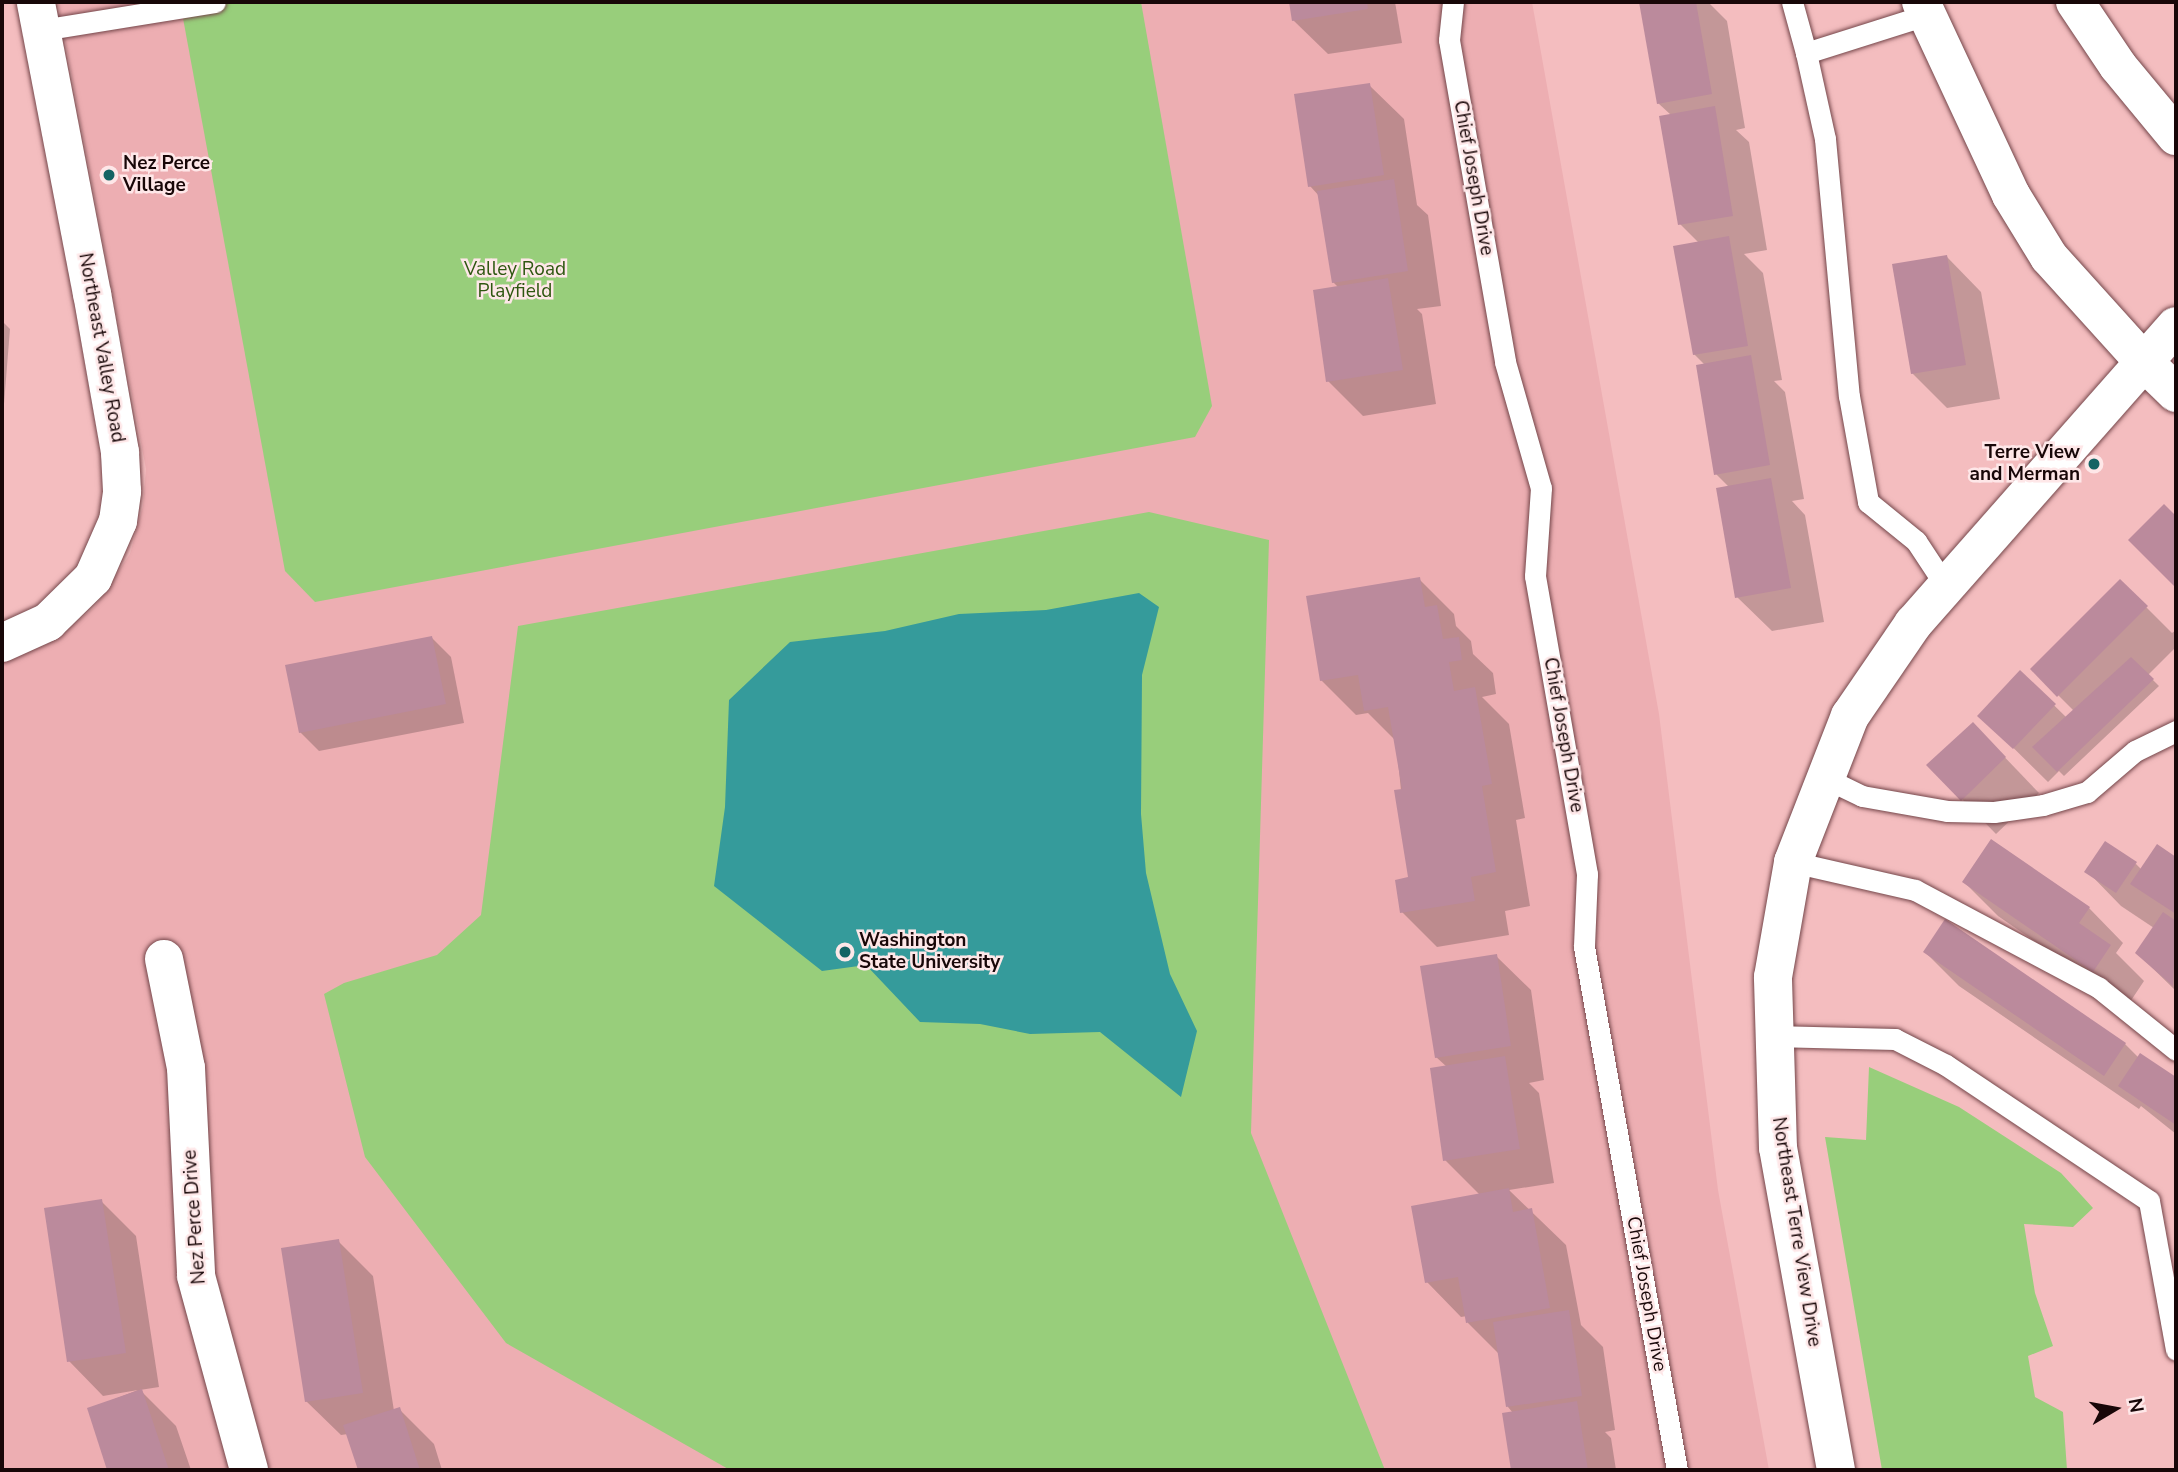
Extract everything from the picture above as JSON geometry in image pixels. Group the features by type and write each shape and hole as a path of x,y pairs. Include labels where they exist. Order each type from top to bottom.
{"street":[{"path":"2075,2 2118,66 2176,136"},
{"path":"1924,8 1972,121 2049,257 2143,361 2176,393"},
{"name":"Northeast Valley Road","path":"2,643 48,622 93,578 118,521 122,491 116,426 39,16"},
{"name":"Northeast Terre View Drive","path":"1836,1470 1778,1148 1772,1036 1773,977 1793,862 1850,716 1945,585 2176,326"},
{"name":"Nez Perce Drive","path":"164,959 186,1068 196,1276 249,1470"}],"lane":[{"path":"39,16 215,2"},
{"name":"Chief Joseph Drive","path":"1453,2 1449,40 1505,362 1541,488 1535,576 1587,874 1584,947 1677,1470"},
{"path":"1792,2 1825,139 1849,396 1868,502 1916,541 1945,585"},
{"path":"1806,53 1924,8"},
{"path":"1825,778 1862,796 1947,811 1994,812 2087,792 2135,751 2176,731"},
{"path":"1793,862 1915,890 2099,988 2176,1050"},
{"path":"1772,1036 1895,1040 1946,1065 2149,1201 2176,1350"}],"shaded area":[{"name":"Washington State University","path":"58,2 1532,2 1659,714 1718,1190 1769,1470 2,1470 2,663 53,640 94,608 130,554 143,506 146,469"}],"green space":[{"name":"Valley Road Playfield","path":"180,2 1141,2 1212,406 1195,437 315,602 285,571"},
{"path":"1149,512 1269,540 1251,1133 1385,1470 730,1470 506,1343 365,1157 324,994 344,983 437,955 481,915 518,626"},
{"path":"1869,1067 1959,1107 2061,1173 2093,1208 2073,1227 2024,1224 2035,1293 2053,1346 2028,1356 2035,1397 2063,1412 2067,1470 1882,1470 1825,1137 1866,1140"}],"water":[{"path":"1139,593 1159,607 1142,675 1141,814 1146,873 1170,974 1197,1031 1181,1097 1100,1032 1030,1034 980,1024 920,1022 866,965 822,971 714,886 725,807 729,700 790,642 885,631 959,614 1046,610"}],"building":[{"path":"1289,2 1367,2 1368,9 1292,21"},
{"path":"1639,2 1696,2 1712,94 1657,104"},
{"path":"1370,83 1384,175 1308,187 1294,94"},
{"path":"1715,106 1733,216 1678,225 1659,116"},
{"path":"1394,179 1408,271 1332,283 1317,191"},
{"path":"1729,236 1748,346 1693,355 1673,246"},
{"path":"1947,255 1966,365 1911,374 1892,264"},
{"path":"1388,278 1403,370 1326,382 1313,290"},
{"path":"1751,355 1770,465 1714,475 1696,365"},
{"path":"1771,478 1791,588 1735,598 1716,488"},
{"path":"2164,504 2176,516 2176,588 2128,540"},
{"path":"1420,577 1425,607 1437,605 1443,639 1459,637 1462,660 1449,662 1454,691 1475,687 1492,784 1482,786 1496,872 1471,877 1475,901 1400,913 1395,880 1408,877 1394,790 1402,789 1388,707 1364,711 1358,675 1320,681 1306,596"},
{"path":"2120,579 2148,606 2057,697 2030,669"},
{"path":"432,636 446,704 299,733 285,665"},
{"path":"2131,657 2154,679 2057,772 2032,747"},
{"path":"2020,670 2056,704 2013,749 1977,716"},
{"path":"1973,722 2006,757 1961,801 1926,765"},
{"path":"1991,839 2090,907 2079,923 2111,945 2093,972 1962,882"},
{"path":"2105,841 2137,862 2116,893 2084,872"},
{"path":"2157,844 2176,857 2176,914 2130,884"},
{"path":"2163,912 2176,921 2173,986 2135,953"},
{"path":"1945,919 2126,1043 2104,1076 1923,952"},
{"path":"1497,954 1511,1046 1435,1058 1420,966"},
{"path":"2140,1053 2176,1077 2176,1125 2118,1086"},
{"path":"1505,1056 1520,1149 1443,1161 1430,1068"},
{"path":"1509,1188 1513,1212 1532,1208 1550,1308 1466,1323 1458,1277 1425,1283 1411,1206"},
{"path":"102,1199 126,1353 67,1362 44,1208"},
{"path":"339,1239 363,1393 305,1402 281,1248"},
{"path":"1569,1310 1582,1396 1506,1407 1493,1322"},
{"path":"142,1389 169,1470 107,1470 87,1408"},
{"path":"1577,1401 1588,1470 1511,1470 1502,1413"},
{"path":"400,1407 420,1470 358,1470 343,1425"}],"place":[{"name":"Nez Perce Village","path":"109,175"},
{"name":"Terre View and Merman","path":"2094,464"},
{"name":"Washington State University","path":"845,952"}]}
